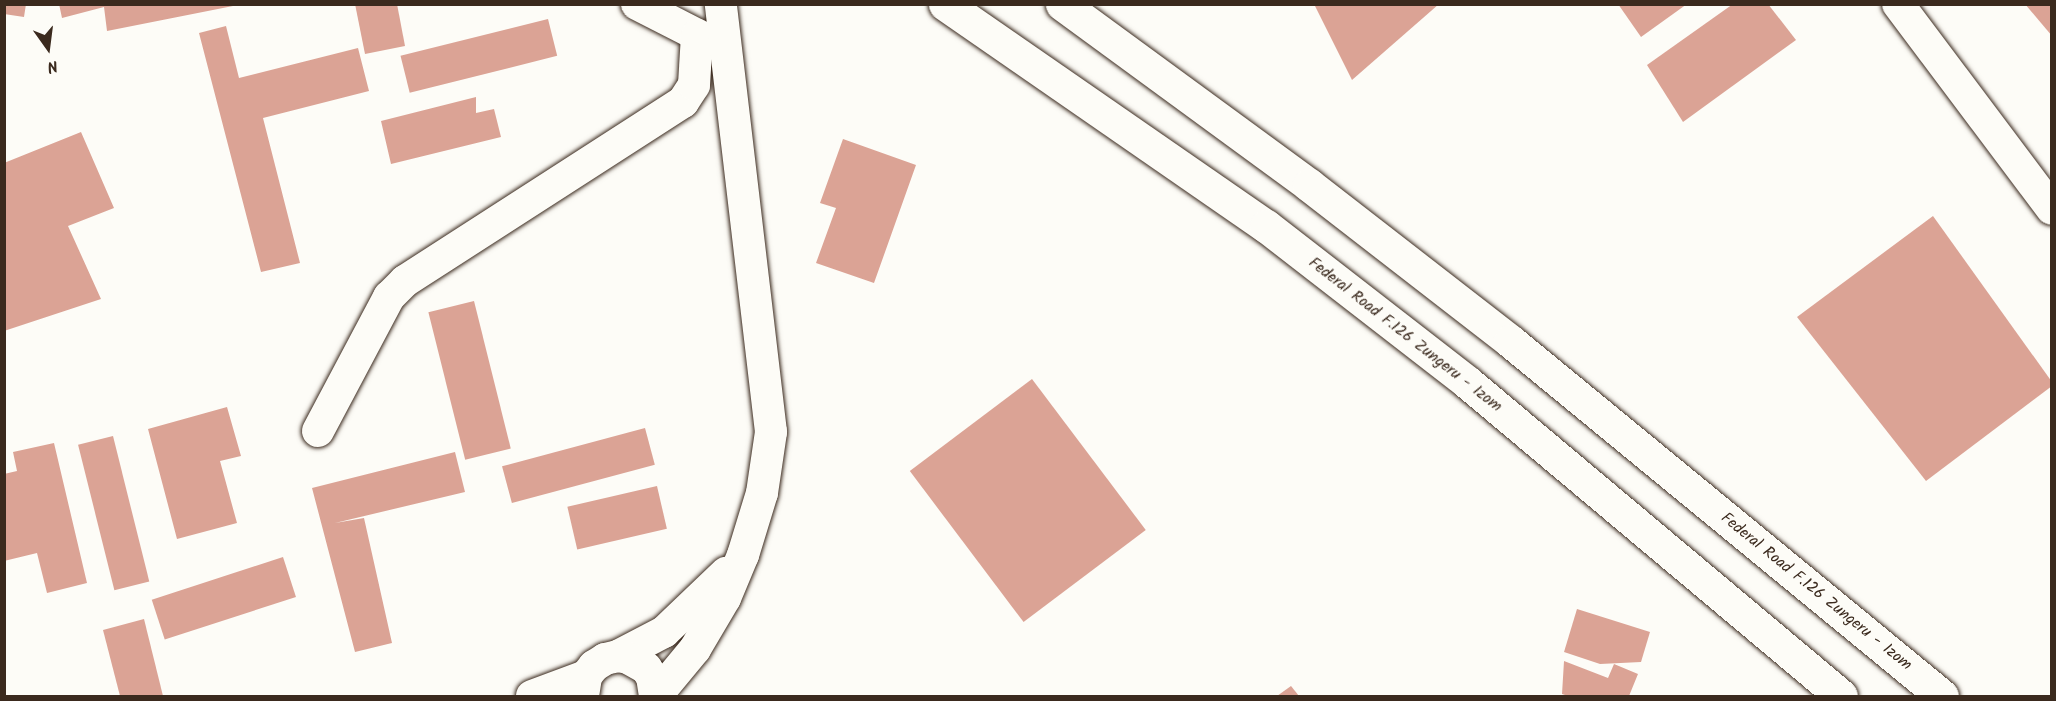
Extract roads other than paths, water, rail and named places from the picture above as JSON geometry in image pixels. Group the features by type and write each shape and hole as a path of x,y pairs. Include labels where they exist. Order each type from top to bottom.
{"main road":[{"name":"Federal Road F.126 Zungeru - Izom","path":"945,4 1275,233 1467,382 1841,696"},
{"name":"Federal Road F.126 Zungeru - Izom","path":"1062,4 1309,185 1510,340 1942,696"}],"street":[{"path":"636,4 727,50"},
{"path":"655,696 695,650 725,598 743,555 762,493 771,432 722,4"},
{"path":"1898,4 2052,208"},
{"path":"318,432 389,297 405,280 683,102 694,85 698,35"},
{"path":"532,696 584,686 594,666 664,633 705,597 743,555"},
{"path":"618,656 628,657 646,668 652,677 655,696"}]}
